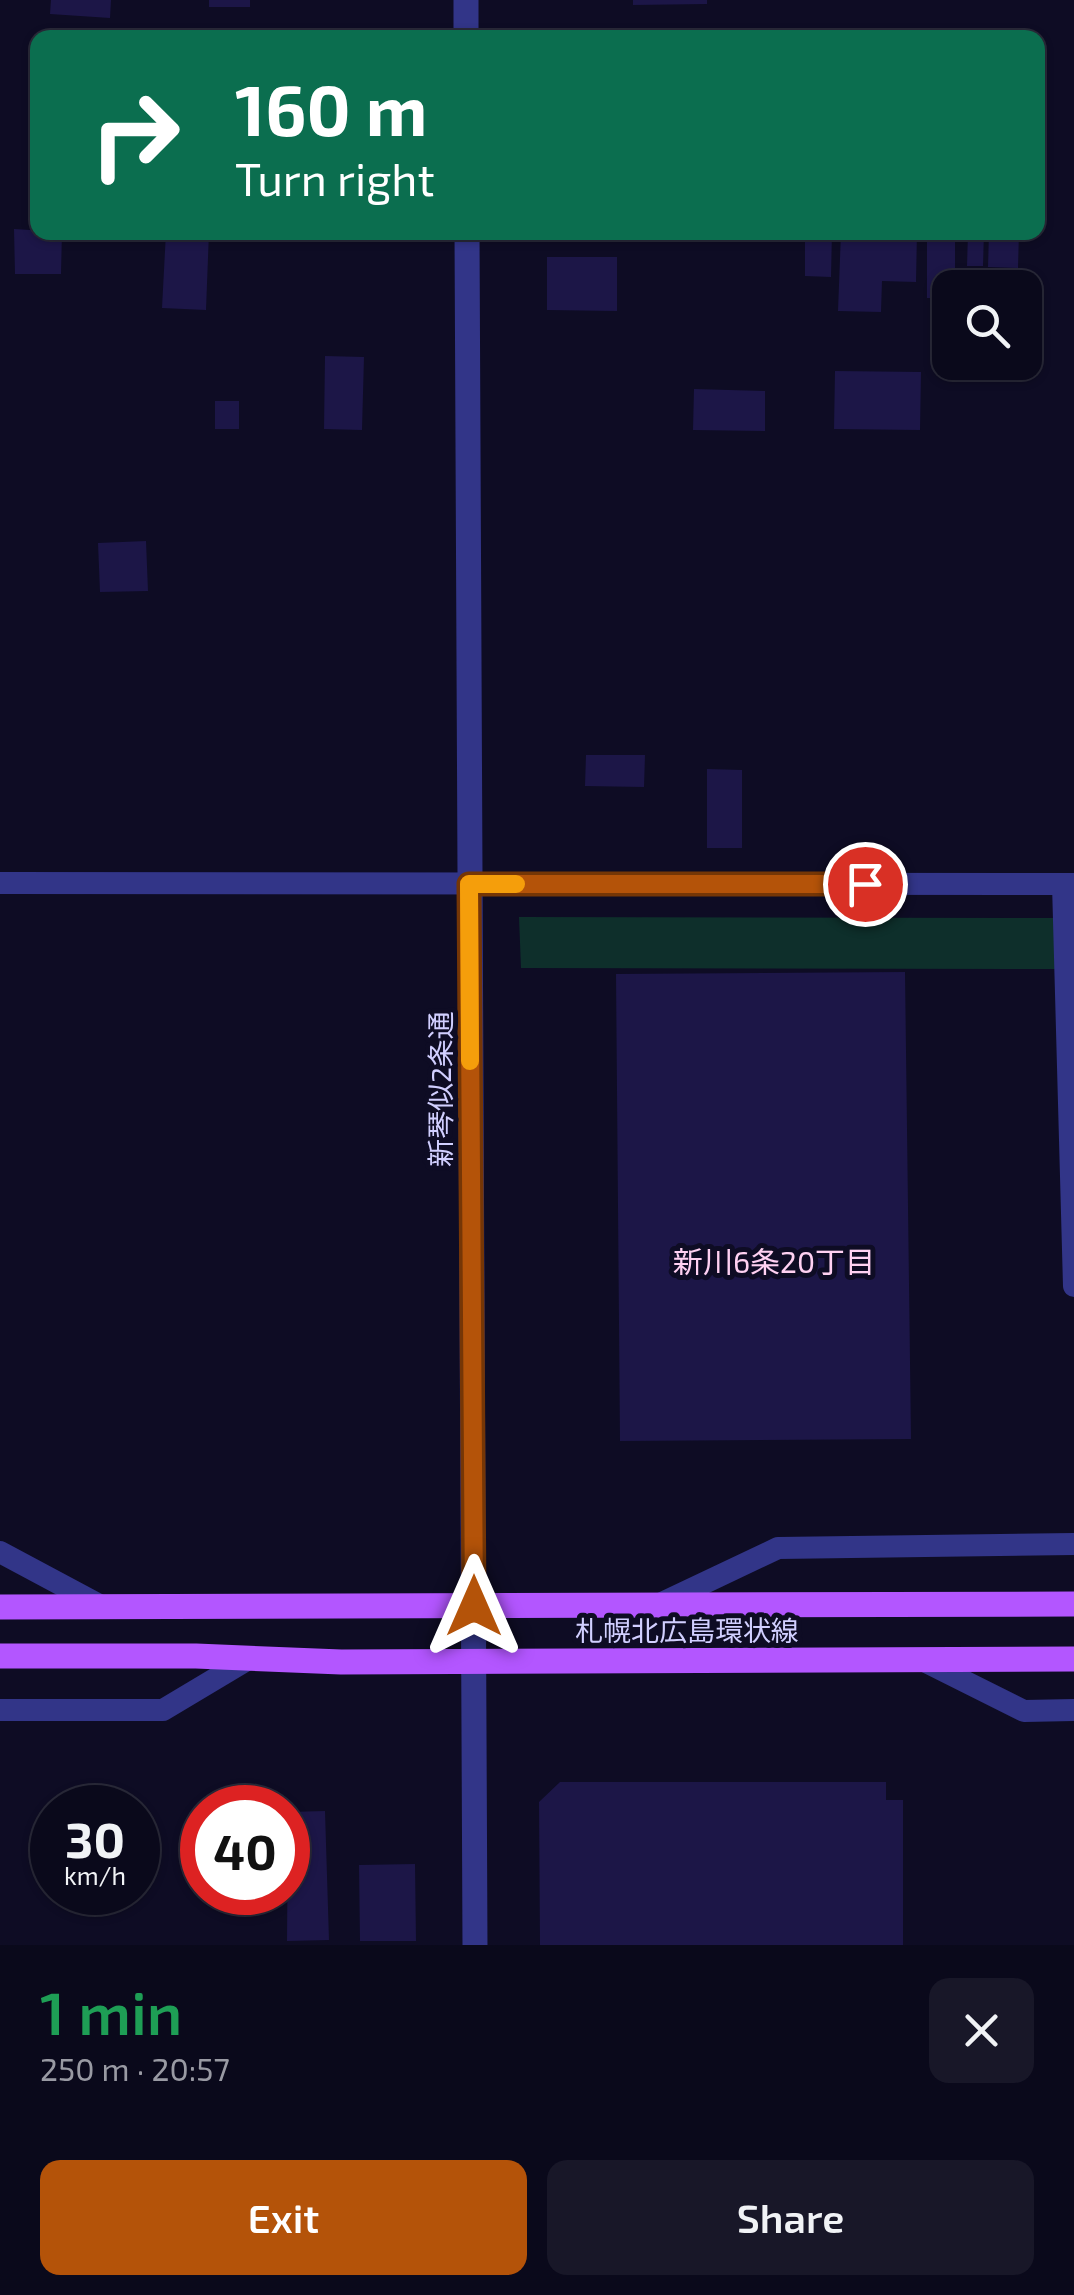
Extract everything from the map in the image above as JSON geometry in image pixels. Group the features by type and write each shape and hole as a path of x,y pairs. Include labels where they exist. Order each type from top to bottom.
{"main road":[{"name":"札幌北広島環状線","path":"0,1606 1074,1604"},
{"name":"札幌北広島環状線","path":"0,1656 341,1662 1074,1659"}],"street":[{"path":"466,0 466,30"},
{"name":"新琴似2条通","path":"467,240 476,1945"},
{"path":"0,883 1068,884 1074,1286"},
{"path":"657,1606 778,1548 1074,1544"},
{"path":"0,1552 101,1606"},
{"path":"0,1710 163,1710 250,1658"},
{"path":"920,1659 1024,1710 1074,1710"}],"green space":[{"path":"519,917 1074,918 1074,969 521,968"}],"building":[{"path":"51,0 111,0 110,18 50,14"},
{"path":"209,0 250,0 250,7 209,7"},
{"path":"633,0 707,0 707,4 633,5"},
{"path":"14,229 30,230 30,240 62,240 61,274 15,274"},
{"path":"166,240 209,240 206,310 162,308"},
{"path":"805,240 832,240 831,277 805,276"},
{"path":"841,240 917,240 916,282 882,281 881,312 838,311"},
{"path":"927,240 955,240 955,270 932,270 932,298 927,298"},
{"path":"968,240 984,240 983,266 967,266"},
{"path":"989,240 1019,240 1018,268 988,267"},
{"path":"547,257 617,257 617,311 547,310"},
{"path":"325,356 364,357 362,430 324,429"},
{"path":"835,371 921,372 920,430 834,429"},
{"path":"694,389 765,391 765,431 693,430"},
{"path":"215,401 239,401 239,429 215,429"},
{"path":"146,541 148,591 100,592 98,543"},
{"path":"586,755 645,755 644,787 585,786"},
{"path":"707,769 742,770 742,848 707,848"},
{"path":"905,972 911,1439 620,1441 616,974"},
{"path":"560,1782 886,1782 886,1800 903,1800 903,1945 540,1945 539,1802"},
{"path":"310,1811 325,1811 329,1940 287,1941 287,1915 310,1915"},
{"path":"415,1864 416,1941 360,1941 359,1865"}],"slow traffic":[{"path":"470,1061 469,884 516,884"}],"district":[{"name":"新川6条20丁目","path":"774,1261"}],"route":[{"path":"474,1606 469,884 865,884"}]}
